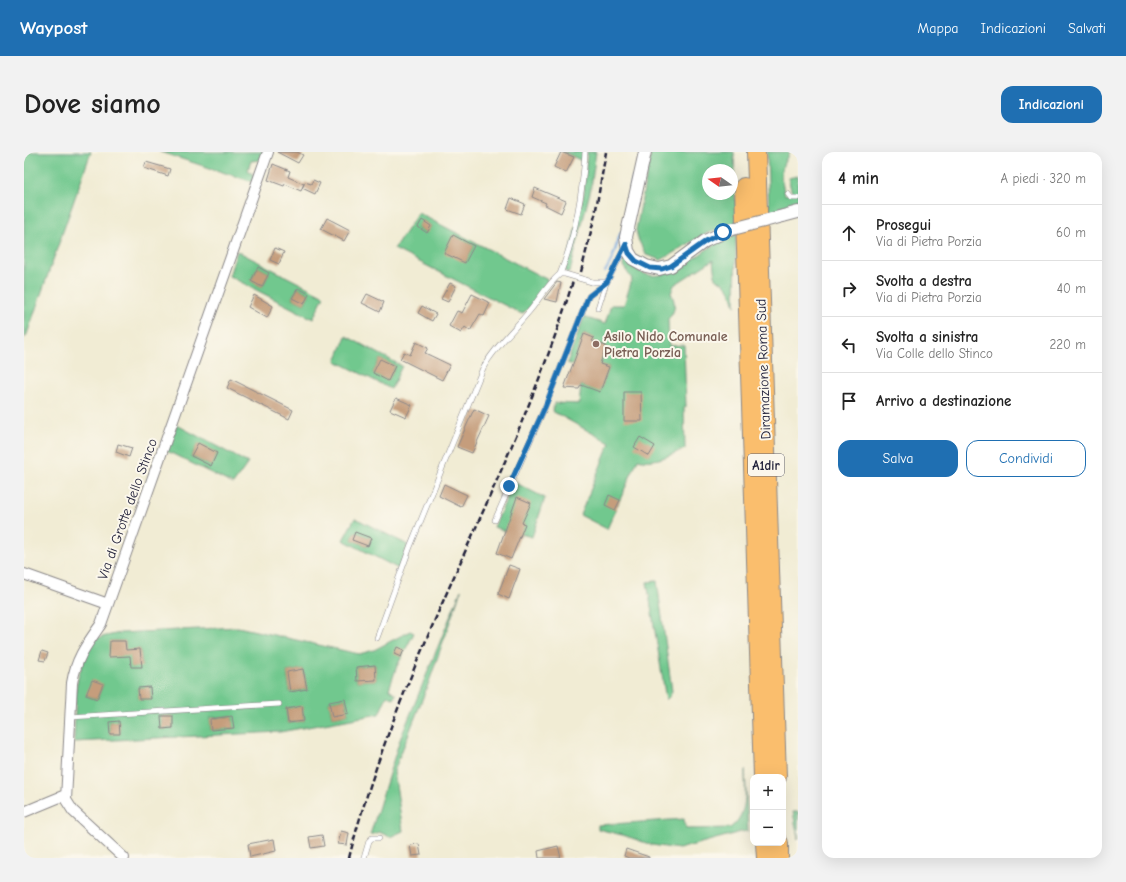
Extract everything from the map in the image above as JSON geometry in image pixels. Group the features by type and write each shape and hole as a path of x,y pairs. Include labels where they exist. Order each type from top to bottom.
{"highway":[{"name":"Diramazione Roma Sud","path":"743,152 763,774"},
{"name":"Diramazione Roma Sud","path":"756,152 777,774"},
{"path":"765,846 766,858"},
{"path":"779,846 779,858"}],"street":[{"name":"Via di Grotte dello Stinco","path":"65,795 74,668 80,655 101,624 268,152"},
{"path":"645,152 629,220 626,244 629,253 636,261 650,268 662,269 671,266 706,241 729,230 798,212"},
{"path":"24,574 108,604"},
{"path":"24,812 65,795 66,800 73,811 124,858"}],"lane":[{"path":"377,638 410,547 480,374 496,349 562,274 581,194 585,152"},
{"path":"788,194 791,198 798,198"},
{"path":"598,308 607,282 626,244"},
{"path":"562,274 592,282 607,282"},
{"path":"495,520 545,407 587,300 589,296 607,282"},
{"path":"70,717 279,704"},
{"path":"364,858 369,841 372,838 379,838"}],"green space":[{"path":"24,152 91,152 26,337 24,337"},
{"path":"160,152 263,152 261,160 251,161 248,170 255,176 253,182"},
{"path":"563,152 583,152 582,161"},
{"path":"587,152 596,152 591,188 570,272 565,272 584,193"},
{"path":"651,152 734,152 734,164 702,164 702,200 735,200 736,223 705,234 661,260 646,255 638,239 636,230"},
{"path":"767,152 790,152 783,164 781,177 785,195 792,193 788,178 798,176 798,204 769,212"},
{"path":"418,213 548,280 530,307 522,314 394,249","holes":["422,220 431,226 427,233 418,228","453,236 474,246 465,263"]},
{"path":"736,235 735,306 729,289 715,278 713,260 674,285 671,293 674,300 674,310 668,319 669,346 684,345 686,407 684,408 685,449 656,460 638,459 607,529 580,515 610,443 552,411 555,403 579,404 581,385 600,391 609,367 595,363 602,358 606,346 592,341 593,338 584,333 573,365 567,363 584,317 605,324 611,305 624,305 632,279 623,266 624,258 642,273 657,275 668,273 679,268 713,245"},
{"path":"237,251 324,296 313,319 229,276","holes":["258,267 269,273 262,287 251,281","298,288 309,294 304,304 292,298"]},
{"path":"346,336 402,366 391,389 336,361","holes":["380,359 395,366 388,380 373,373"]},
{"path":"177,425 248,463 233,484 167,451","holes":["198,444 217,453 211,466 191,456"]},
{"path":"514,482 545,498 532,537 521,534 520,537 494,527"},
{"path":"355,518 408,545 399,569 343,540","holes":["355,532 371,538 368,546 352,540"]},
{"path":"657,581 672,691 666,700 647,582"},
{"path":"461,590 429,682 394,771 403,831 390,837 379,832 370,835 399,742"},
{"path":"238,627 359,654 374,650 410,631 414,633 397,666 389,689 396,694 394,698 387,696 379,714 280,732 74,742 76,688 79,674 89,647 97,638 120,633","holes":["110,641 125,641 126,656","140,649 142,666 132,667 130,650","375,665 376,680 357,681 356,667","303,669 307,689 290,692 287,672","103,684 97,699 86,695","150,687 151,698 139,699 138,688","345,699 348,714 332,717 329,702","302,707 304,721 288,723 286,709","161,716 172,716 173,728 162,729","232,716 234,728 211,730 210,718","119,721 120,733 110,734 109,722"]},
{"path":"745,770 748,831 679,849 652,845 626,836 598,829 598,825 684,819 686,829 730,828 740,816 745,802"},
{"path":"793,812 798,812 798,839"}],"building":[{"path":"277,152 297,152 303,155 298,163"},
{"path":"561,152 574,157 566,173 554,167"},
{"path":"146,162 170,169 168,176 144,168"},
{"path":"273,164 290,171 288,177 304,184 301,191 285,184 284,186 268,180"},
{"path":"313,180 320,183 315,194 302,188 305,182 311,184"},
{"path":"535,188 566,201 561,213 545,205 546,203 532,197"},
{"path":"511,198 525,204 521,214 507,209"},
{"path":"327,218 350,230 344,241 321,229"},
{"path":"422,220 431,226 427,233 418,227"},
{"path":"453,235 474,246 465,263 444,253"},
{"path":"275,248 284,252 279,264 270,260"},
{"path":"258,267 269,273 262,287 251,281"},
{"path":"557,282 561,283 557,302 544,299"},
{"path":"450,283 456,286 448,302 441,299"},
{"path":"298,288 309,294 304,304 292,298"},
{"path":"367,294 384,302 380,312 362,303"},
{"path":"472,294 490,303 484,316 480,314 470,331 465,327 461,333 449,326 457,311 462,313"},
{"path":"254,295 273,306 267,318 248,307"},
{"path":"422,306 436,314 432,321 418,313"},
{"path":"584,334 594,338 592,341 606,346 600,364 609,367 600,392 581,385 579,389 564,388"},
{"path":"416,342 428,348 425,353 450,365 442,380 400,359 404,352 410,355"},
{"path":"380,359 395,366 388,381 373,373"},
{"path":"231,379 293,410 289,419 227,388"},
{"path":"624,392 641,392 642,421 624,421"},
{"path":"396,398 412,405 406,417 390,410"},
{"path":"474,409 489,416 472,453 457,447"},
{"path":"640,437 655,446 649,456 634,447"},
{"path":"198,443 217,453 211,466 191,456"},
{"path":"118,444 132,448 129,457 116,452"},
{"path":"444,484 467,495 461,507 439,496"},
{"path":"609,495 620,500 615,510 605,505"},
{"path":"517,497 531,503 522,523 525,524 511,559 497,553"},
{"path":"355,532 371,538 368,546 352,540"},
{"path":"509,565 520,569 509,599 498,594"},
{"path":"110,641 125,641 126,650 140,649 142,667 131,667 130,656 109,657"},
{"path":"397,647 404,650 401,657 394,654"},
{"path":"42,651 48,653 45,661 39,660"},
{"path":"375,665 376,680 357,681 356,667"},
{"path":"303,669 307,689 290,692 287,672"},
{"path":"92,680 103,684 97,699 86,695"},
{"path":"150,687 151,699 139,699 138,688"},
{"path":"345,699 348,714 332,717 329,702"},
{"path":"302,706 304,721 288,723 286,709"},
{"path":"161,716 173,716 173,728 162,729"},
{"path":"232,716 234,728 211,730 210,719"},
{"path":"119,721 120,734 110,734 109,722"},
{"path":"341,831 349,833 347,845 338,844"},
{"path":"322,835 324,846 311,848 309,837"},
{"path":"274,839 276,851 250,857 248,844"},
{"path":"419,844 421,855 412,856 410,845"},
{"path":"558,846 561,858 539,858 538,851"},
{"path":"626,849 649,858 629,858 624,856"}],"waterway":[{"path":"627,205 633,177"},
{"path":"605,272 612,259 621,232"}],"railway":[{"path":"581,272 595,215 606,152"},
{"path":"349,858 371,784 397,711 426,639 520,426 548,354 573,281"}],"place":[{"name":"Asilo Nido Comunale Pietra Porzia","path":"596,344"}],"route":[{"path":"509,486 545,407 572,342 587,300 592,293 600,290 607,282 626,244 629,253 636,261 650,268 665,269 706,241 723,232"}]}
